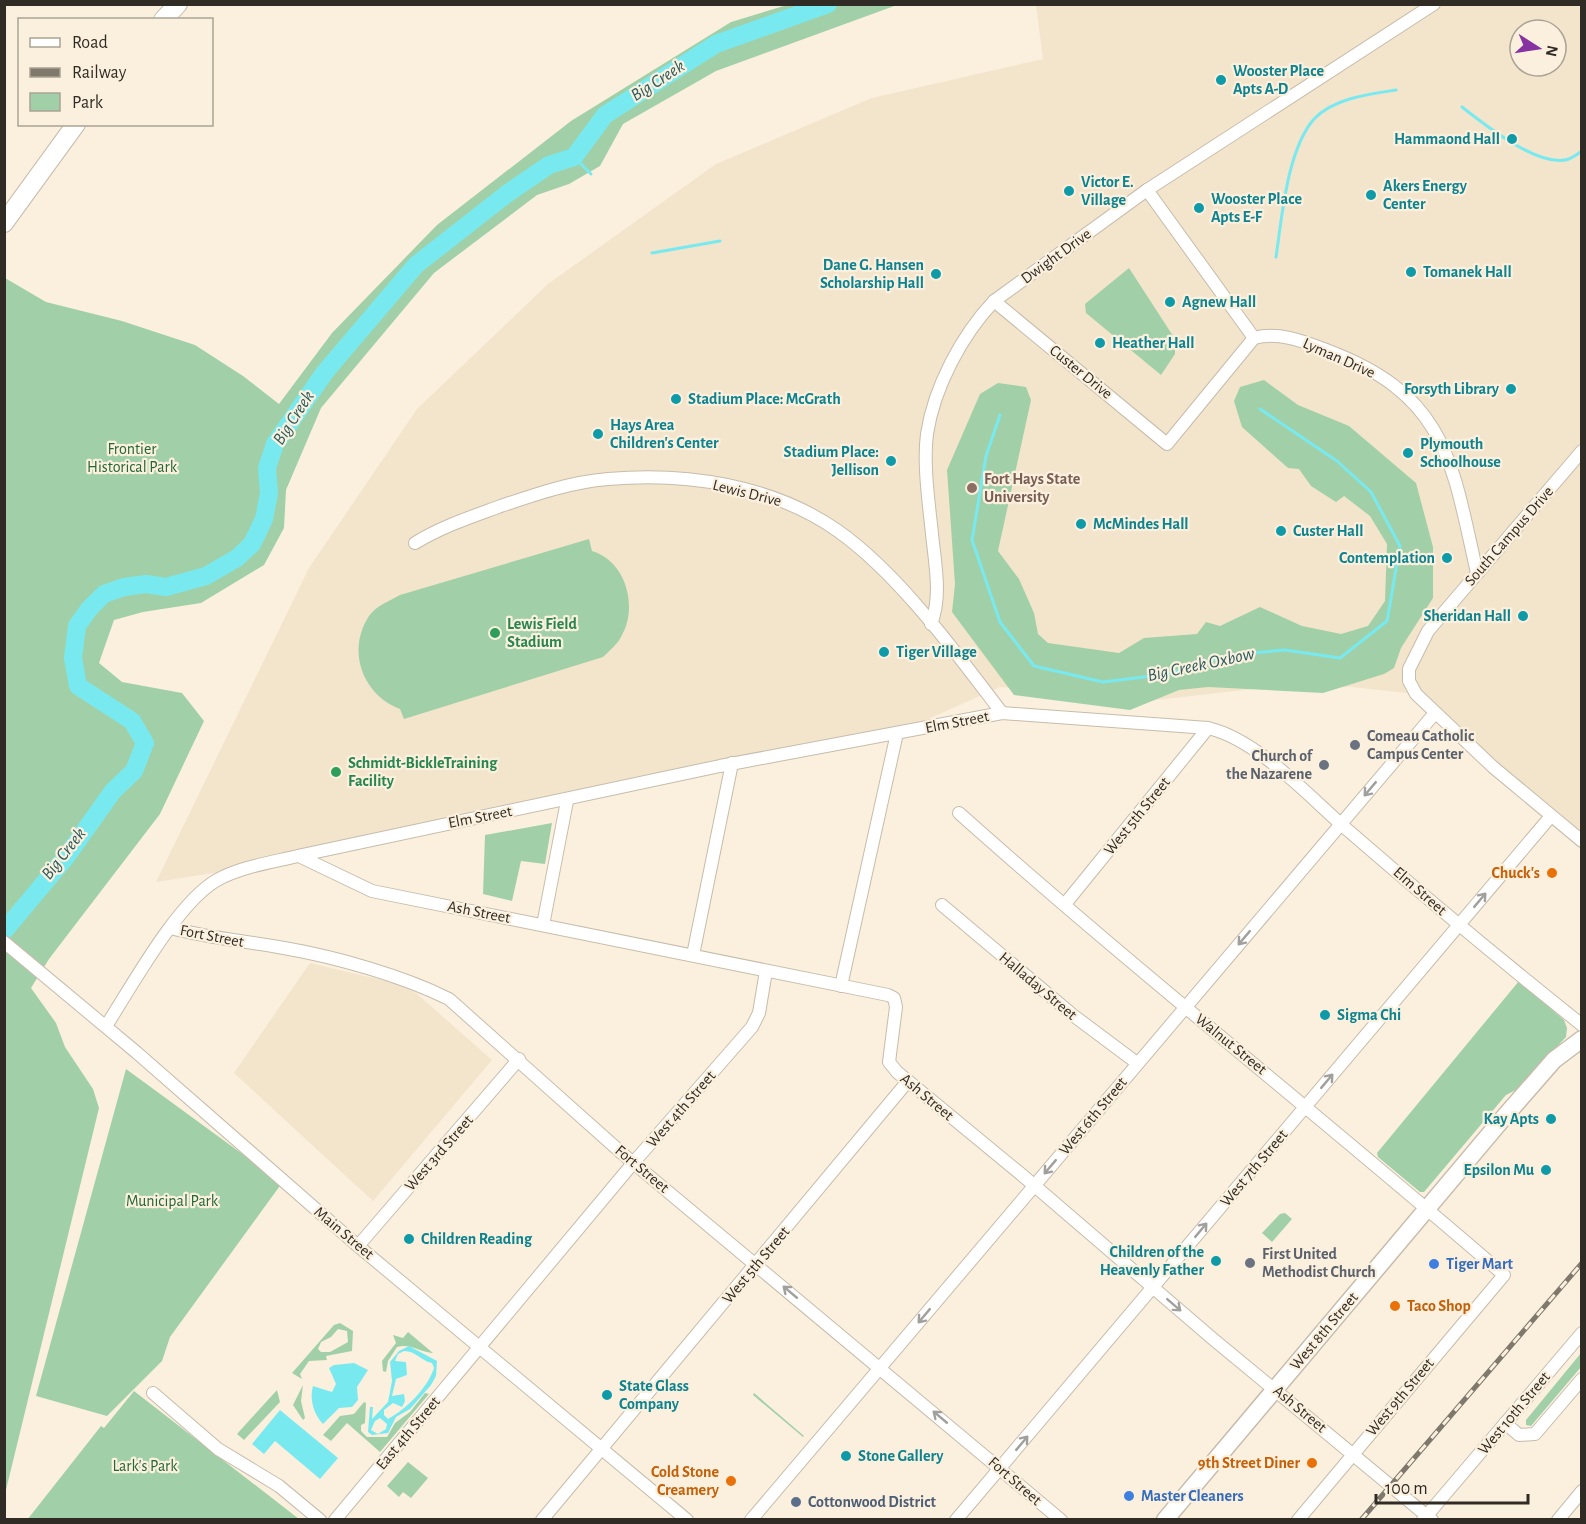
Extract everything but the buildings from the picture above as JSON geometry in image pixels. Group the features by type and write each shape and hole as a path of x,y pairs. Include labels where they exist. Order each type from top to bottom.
{"highway":[{"path":"165,18 178,4"},
{"path":"4,223 75,126"}],"main road":[{"name":"West 8th Street","path":"1165,1520 1581,1027"}],"street":[{"name":"Dwight Drive","path":"931,624 936,611 937,585 929,504 927,435 950,368 978,318 994,301 1147,190 1434,4"},
{"path":"1147,190 1254,338"},
{"name":"Custer Drive","path":"994,301 1167,444 1254,338"},
{"name":"Lyman Drive","path":"1254,338 1264,335 1299,340 1343,357 1370,369 1417,405 1435,428 1455,475 1477,573"},
{"name":"South Campus Drive","path":"1581,451 1428,631 1409,669 1409,681 1416,694 1581,842"},
{"name":"Lewis Drive","path":"415,543 443,526 510,503 554,489 607,479 653,478 728,485 775,497 838,531 868,555 931,624 1002,713"},
{"name":"Elm Street","path":"106,1026 171,928 196,896 217,880 298,856 462,820 567,801 732,763 1002,713 1208,728 1226,733 1243,742 1581,1027"},
{"name":"West 6th Street","path":"751,1520 1435,713"},
{"name":"West 5th Street","path":"1065,904 1208,728"},
{"path":"841,986 897,733"},
{"path":"693,956 732,763"},
{"path":"543,925 567,801"},
{"name":"Walnut Street","path":"958,813 1504,1275"},
{"name":"West 7th Street","path":"956,1520 1551,816"},
{"name":"Ash Street","path":"298,856 372,891 894,998 896,1007 889,1062 908,1081 1034,1185 1213,1340 1353,1452 1427,1518"},
{"name":"Halladay Street","path":"942,905 1074,1017 1137,1064"},
{"name":"Fort Street","path":"171,928 221,939 285,948 421,985 449,999 634,1162 1061,1520"},
{"name":"Main Street","path":"4,942 106,1026 358,1246 481,1346 687,1520"},
{"name":"West 4th Street","path":"481,1346 634,1162 752,1027 759,1013 766,971"},
{"name":"West 3rd Street","path":"358,1246 519,1059"},
{"name":"West 5th Street","path":"542,1520 908,1081"},
{"name":"West 9th Street","path":"1298,1520 1504,1275"},
{"name":"West 10th Street","path":"1427,1518 1581,1334"},
{"name":"East 4th Street","path":"335,1520 481,1346"},
{"path":"1504,1424 1519,1435 1535,1434 1581,1379"},
{"path":"153,1393 218,1449 279,1486 320,1520"},
{"path":"1558,1520 1581,1491"}],"shaded area":[{"name":"Fort Hays State University","path":"1036,5 1581,5 1581,842 1416,694 1352,687 1262,688 1147,701 1000,687 897,733 264,865 156,882 309,568 417,409 548,284 716,164 872,98 1043,59"},
{"path":"310,963 402,985 416,993 492,1060 373,1201 234,1073"}],"green space":[{"name":"Frontier Historical Park","path":"787,5 897,5 716,71 623,124 600,166 569,184 537,195 434,273 321,408 286,490 284,528 264,565 201,603 143,612 114,620 99,663 122,682 182,693 204,721 160,814 49,959 31,988 56,1023 65,1047 93,1089 99,1108 5,1494 5,278 46,302 122,321 195,345 243,376 279,404 332,333 437,225 571,121 731,22"},
{"path":"1129,268 1175,339 1175,354 1161,375 1086,313 1085,304"},
{"path":"1264,380 1298,405 1349,426 1416,483 1433,547 1433,598 1401,648 1394,668 1384,674 1323,693 1208,687 1179,690 1130,710 1014,695 952,612 955,584 947,470 980,394 998,383 1026,387 1031,400 998,551 1019,579 1034,613 1038,634 1048,643 1119,653 1144,638 1197,634 1206,622 1220,626 1260,607 1302,626 1341,634 1368,626 1385,601 1387,544 1370,516 1344,496 1336,502 1311,486 1299,469 1288,468 1242,427 1234,401 1240,387"},
{"name":"Lewis Field Stadium","path":"589,539 592,551 604,556 621,574 629,598 627,623 622,635 603,657 404,719 400,709 387,702 368,683 359,657 359,643 362,629 369,616 379,607 400,595"},
{"path":"552,823 545,864 521,861 512,901 483,894 485,835"},
{"path":"1519,981 1564,1020 1567,1028 1566,1037 1516,1090 1506,1095 1424,1192 1420,1192 1378,1157 1377,1153"},
{"name":"Municipal Park","path":"126,1069 282,1183 170,1337 162,1361 107,1416 36,1396"},
{"path":"1285,1213 1292,1219 1272,1242 1262,1233 1280,1214"},
{"path":"340,1323 353,1331 352,1351 326,1356 327,1360 309,1361 300,1374 302,1379 292,1373 334,1325","holes":["338,1329 347,1331 348,1342 330,1352 321,1352 318,1349 321,1342 331,1337"]},
{"path":"408,1332 433,1353 407,1346 397,1347 388,1361 386,1372 383,1371 382,1361 396,1343 393,1335 403,1338"},
{"path":"1581,1353 1581,1367 1531,1426 1526,1425 1526,1420"},
{"path":"303,1385 301,1401 305,1418 303,1420 293,1405"},
{"path":"277,1390 280,1402 244,1440 237,1434"},
{"name":"Lark's Park","path":"134,1391 299,1519 27,1520 101,1426 104,1428"},
{"path":"425,1393 429,1394 380,1452 347,1423 331,1441 323,1435 340,1416 354,1414 364,1402 366,1403 365,1423 361,1425 361,1431 367,1437 387,1437 395,1423 410,1412"},
{"path":"754,1393 804,1436 753,1395"},
{"path":"408,1462 428,1478 411,1498 403,1492 399,1497 387,1486"}],"water":[{"path":"409,1346 437,1361 436,1376 410,1409 396,1417 388,1433 372,1435 368,1432 370,1407 373,1407 372,1419 388,1402 392,1381 390,1362 399,1351","holes":["404,1351 432,1363 434,1368 415,1398 388,1419 384,1415 384,1410 393,1403 402,1407 405,1401 404,1394 392,1396 396,1379 407,1375 406,1362 395,1361 398,1354","380,1418 387,1424 386,1429 378,1434 371,1430 375,1421"]},
{"path":"354,1363 368,1370 357,1387 358,1400 352,1407 339,1408 323,1424 313,1406 313,1386 332,1392 336,1384 329,1368 334,1365"},
{"path":"280,1410 338,1458 320,1479 275,1441 264,1454 252,1444"}],"waterway":[{"name":"Big Creek","path":"4,931 66,857 113,791 134,771 145,743 132,721 78,686 73,658 77,626 89,609 104,594 124,587 146,584 166,587 206,576 237,558 252,544 264,519 269,493 267,468 275,444 325,372 416,265 508,193 549,165 574,157 605,115 716,44 828,4"},
{"path":"1276,257 1292,166 1305,132 1314,119 1322,112 1342,102 1364,95 1396,90"},
{"path":"1462,107 1513,144 1543,158 1569,159 1582,151"},
{"path":"574,157 591,174"},
{"path":"652,253 720,241"},
{"name":"Big Creek Oxbow","path":"1000,415 986,456 972,540 1000,622 1034,666 1103,682 1168,674 1229,655 1285,650 1340,658 1387,621 1400,546 1371,492 1337,461 1260,409"}],"railway":[{"path":"1361,1520 1582,1263"}],"place":[{"name":"Wooster Place Apts A-D","path":"1221,80"},
{"name":"Hammaond Hall","path":"1512,139"},
{"name":"Victor E. Village","path":"1069,191"},
{"name":"Akers Energy Center","path":"1371,195"},
{"name":"Wooster Place Apts E-F","path":"1199,208"},
{"name":"Tomanek Hall","path":"1411,272"},
{"name":"Dane G. Hansen Scholarship Hall","path":"936,274"},
{"name":"Agnew Hall","path":"1170,302"},
{"name":"Heather Hall","path":"1100,343"},
{"name":"Forsyth Library","path":"1511,389"},
{"name":"Stadium Place: McGrath","path":"676,399"},
{"name":"Hays Area Children's Center","path":"598,434"},
{"name":"Plymouth Schoolhouse","path":"1408,453"},
{"name":"Stadium Place: Jellison","path":"891,461"},
{"name":"Fort Hays State University","path":"972,488"},
{"name":"McMindes Hall","path":"1081,524"},
{"name":"Custer Hall","path":"1281,531"},
{"name":"Contemplation","path":"1447,558"},
{"name":"Sheridan Hall","path":"1523,616"},
{"name":"Lewis Field Stadium","path":"495,633"},
{"name":"Tiger Village","path":"884,652"},
{"name":"Comeau Catholic Campus Center","path":"1355,745"},
{"name":"Church of the Nazarene","path":"1324,765"},
{"name":"Schmidt-BickleTraining Facility","path":"336,772"},
{"name":"Chuck's","path":"1552,873"},
{"name":"Sigma Chi","path":"1325,1015"},
{"name":"Kay Apts","path":"1551,1119"},
{"name":"Epsilon Mu","path":"1546,1170"},
{"name":"Children Reading","path":"409,1239"},
{"name":"Children of the Heavenly Father","path":"1216,1261"},
{"name":"First United Methodist Church","path":"1250,1263"},
{"name":"Tiger Mart","path":"1434,1264"},
{"name":"Taco Shop","path":"1395,1306"},
{"name":"State Glass Company","path":"607,1395"},
{"name":"Stone Gallery","path":"846,1456"},
{"name":"9th Street Diner","path":"1312,1463"},
{"name":"Cold Stone Creamery","path":"731,1481"},
{"name":"Master Cleaners","path":"1129,1496"},
{"name":"Cottonwood District","path":"796,1502"}]}
